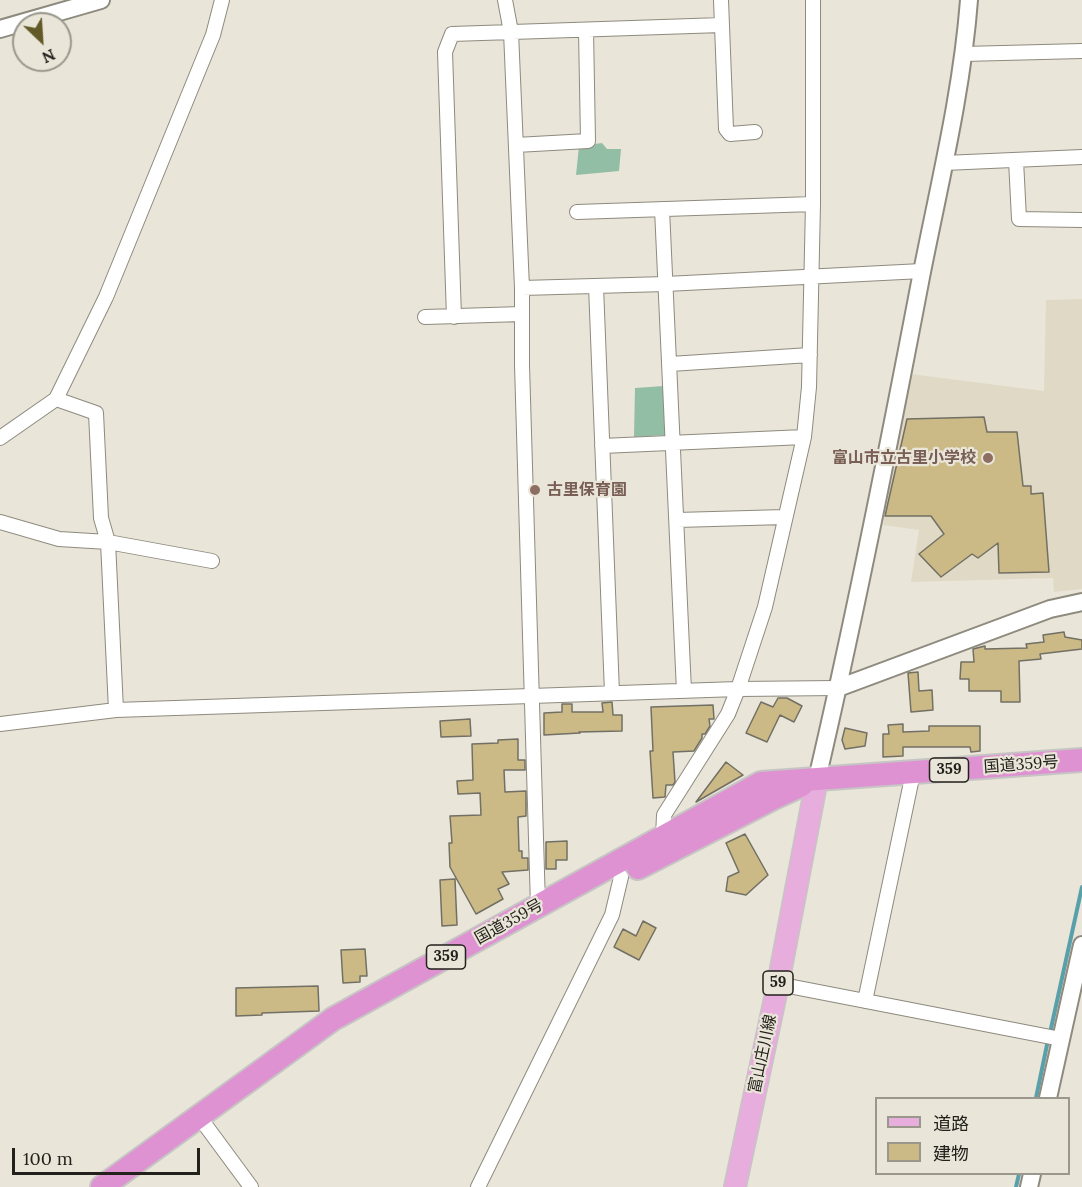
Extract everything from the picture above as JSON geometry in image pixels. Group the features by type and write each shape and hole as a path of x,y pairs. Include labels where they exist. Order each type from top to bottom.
{"highway":[{"name":"国道359号","path":"102,1187 333,1019 761,783 1082,760"},
{"name":"国道359号","path":"126,1187 206,1126 339,1031 621,877 775,797 817,779"}],"main road":[{"name":"富山庄川線","path":"733,1187 778,984 817,779"}],"street":[{"path":"0,29 101,0"},
{"path":"0,438 56,399 106,297 213,34 222,0"},
{"path":"505,0 511,33 522,288 538,906"},
{"path":"721,0 726,129 730,134 755,132"},
{"path":"663,837 664,815 728,714 738,688 765,607 804,436 810,387 813,0"},
{"path":"817,779 838,688 944,163 963,54 969,0"},
{"path":"454,317 445,52 452,34 722,25"},
{"path":"516,145 588,141 586,30"},
{"path":"963,54 1082,51"},
{"path":"944,163 1082,157"},
{"path":"1016,160 1019,219 1082,219"},
{"path":"577,212 813,204"},
{"path":"662,209 684,691"},
{"path":"522,288 811,278 922,271"},
{"path":"596,286 612,693"},
{"path":"425,317 522,314"},
{"path":"670,364 810,356"},
{"path":"56,399 96,413 101,518 108,542 116,710"},
{"path":"602,446 804,436"},
{"path":"677,520 785,518"},
{"path":"0,522 59,539 108,542 212,561"},
{"path":"0,724 116,710 738,688 838,688 1050,609 1082,602"},
{"path":"865,1001 913,773"},
{"path":"478,1187 612,915 621,877"},
{"path":"1048,1097 1082,945"},
{"path":"778,984 1061,1039"},
{"path":"206,1126 251,1187"}],"shaded area":[{"name":"富山市立古里小学校","path":"1082,299 1082,589 1054,592 1053,578 911,582 919,530 883,525 910,374 1044,391 1046,300"}],"green space":[{"path":"602,143 607,149 621,149 619,171 576,175 579,146"},
{"path":"664,386 665,435 634,437 635,388"}],"building":[{"path":"984,417 987,432 1017,432 1023,486 1031,486 1031,494 1043,493 1049,572 999,573 998,543 978,558 972,554 941,577 919,554 944,534 931,516 885,516 907,419"},
{"path":"1064,632 1065,637 1082,640 1082,649 1040,654 1041,659 1019,661 1020,702 1001,702 1001,691 969,691 969,679 960,679 961,662 974,662 973,649 985,646 985,649 1027,648 1026,644 1044,642 1043,635"},
{"path":"918,672 919,691 932,690 933,710 911,712 908,673"},
{"path":"778,698 787,698 802,706 794,722 780,715 767,742 746,733 761,702 773,707"},
{"path":"612,702 613,715 622,715 622,731 544,735 544,713 562,712 562,704 572,704 572,712 603,712 602,703"},
{"path":"713,705 714,719 709,719 710,726 705,734 702,734 694,751 673,752 675,782 673,785 666,785 665,797 653,798 650,751 653,751 651,707"},
{"path":"470,719 471,736 441,737 440,721"},
{"path":"903,724 903,732 929,731 929,726 980,726 980,751 971,752 970,747 903,747 903,756 883,757 883,734 889,734 888,725"},
{"path":"845,728 867,733 865,746 845,749 842,740"},
{"path":"518,739 518,760 525,760 525,770 504,770 505,792 526,791 526,816 518,817 519,851 522,851 522,858 528,858 528,870 502,872 509,884 498,889 503,899 476,914 450,867 449,843 452,843 450,816 481,815 480,793 458,794 457,781 473,780 472,744 498,743 498,740"},
{"path":"726,762 743,775 696,802"},
{"path":"745,834 768,875 746,895 726,891 728,877 739,872 726,843"},
{"path":"567,841 567,860 556,860 556,869 546,869 546,842"},
{"path":"455,879 457,925 442,926 440,880"},
{"path":"643,921 656,928 639,960 614,947 623,929 636,936"},
{"path":"365,949 367,976 360,976 360,982 343,983 341,950"},
{"path":"318,986 319,1011 236,1016 236,988"}],"waterway":[{"path":"1050,1033 1082,887"},
{"path":"1036,1097 1048,1040"},
{"path":"1016,1187 1019,1175"}],"place":[{"name":"富山市立古里小学校","path":"988,458"},
{"name":"古里保育園","path":"535,490"}]}
